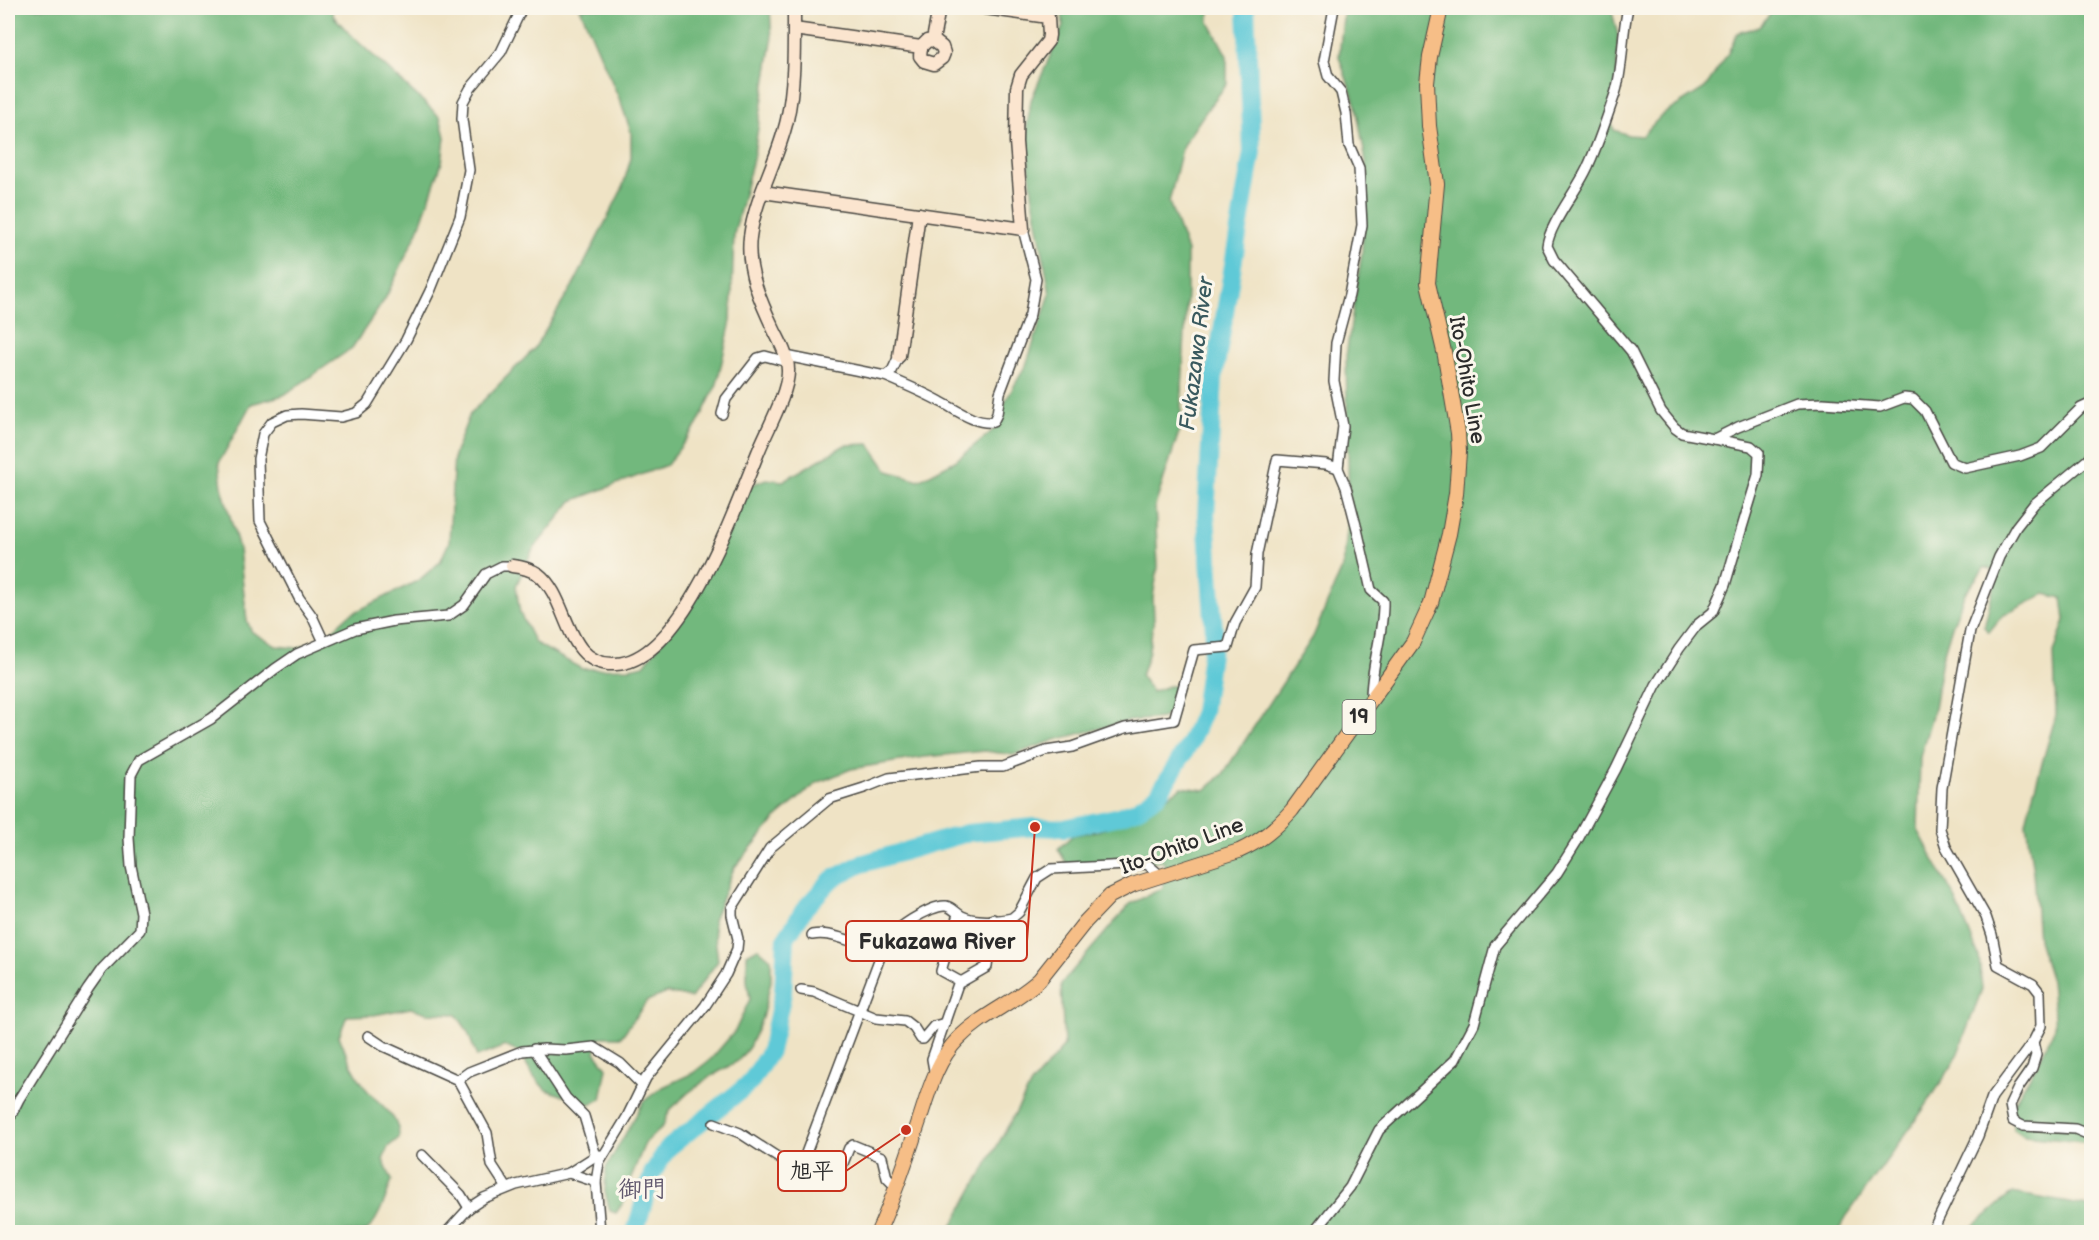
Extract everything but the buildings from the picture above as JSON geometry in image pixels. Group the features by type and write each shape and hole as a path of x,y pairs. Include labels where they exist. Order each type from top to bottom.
{"main road":[{"name":"Ito-Ohito Line","path":"878,1233 935,1076 949,1049 958,1038 1030,989 1085,922 1110,896 1121,889 1239,851 1263,838 1292,810 1371,702 1413,642 1431,603 1449,534 1456,494 1459,452 1455,411 1428,283 1437,184 1429,126 1427,83 1430,57 1441,8"}],"street":[{"path":"324,642 260,521 258,459 263,434 272,422 287,415 341,417 356,413 367,404 405,340 431,289 460,217 469,170 462,119 463,102 470,89 501,52 522,8"},
{"path":"8,1121 19,1099 88,989 112,957 131,942 140,930 141,913 130,866 129,838 131,775 140,760 211,719 288,659 355,628 394,621 448,616 464,605 486,574 502,566 530,570 548,584 554,593 572,638 579,648 590,658 606,664 637,659 649,651 686,609 713,558 786,384 787,359 768,319 751,269 750,236 755,213 787,121 794,8"},
{"path":"933,40 939,8"},
{"path":"722,414 726,399 758,358 765,356 885,376 943,402 958,412 985,423 993,422 997,414 1000,393 1030,314 1036,279 1023,229 1016,124 1017,88 1021,75 1048,41 1050,35 1048,12 986,8"},
{"path":"1334,8 1324,61 1328,75 1341,92 1346,113 1349,145 1359,168 1362,225 1349,295 1336,343 1335,381 1343,426 1338,468 1358,529 1371,590 1383,602 1383,615 1370,681 1371,702"},
{"path":"1314,1233 1350,1187 1379,1130 1455,1060 1474,1024 1495,946 1557,873 1577,842 1616,769 1656,685 1679,649 1697,626 1713,612 1725,585 1758,475 1759,453 1751,446 1682,433 1669,422 1631,351 1554,260 1547,246 1552,229 1589,164 1615,94 1628,8"},
{"path":"794,29 921,47"},
{"path":"933,40 939,43 944,53 938,62 933,64 924,61 920,56 921,47 927,41 933,40"},
{"path":"763,192 1023,229"},
{"path":"885,376 892,371 899,356 919,214"},
{"path":"1714,439 1797,404 1823,403 1880,407 1904,398 1912,399 1925,411 1951,462 1965,468 2020,456 2041,448 2081,408 2091,403"},
{"path":"1932,1233 1978,1136 1992,1097 2033,1042 2041,1026 2040,993 2033,984 1998,964 1986,917 1946,847 1940,829 1940,803 1970,631 2000,557 2016,527 2034,504 2091,456"},
{"path":"600,1233 596,1182 600,1156 627,1117 642,1085 705,1006 726,974 737,950 738,939 732,908 770,848 829,799 889,778 981,767 1003,767 1046,752 1072,747 1125,728 1174,720 1184,680 1196,648 1228,647 1235,623 1255,587 1257,554 1277,460 1326,464 1338,468"},
{"path":"800,1169 885,944 893,933 936,908 949,906 958,914 973,920 1008,919 1015,916 1037,878 1051,869 1147,864 1161,876"},
{"path":"958,914 941,971 963,982 987,967 993,919"},
{"path":"812,935 840,937 871,946 885,944"},
{"path":"935,1076 932,1059 960,981"},
{"path":"801,990 814,992 876,1018 905,1021 914,1028 921,1039 934,1026 945,1023"},
{"path":"368,1036 383,1046 458,1080 487,1133 492,1165 507,1188"},
{"path":"2033,1042 2036,1055 2032,1068 2018,1088 2010,1105 2013,1121 2023,1126 2075,1129 2091,1136"},
{"path":"458,1080 469,1072 522,1051 594,1047 620,1063 642,1085"},
{"path":"534,1049 566,1098 584,1116 600,1156"},
{"path":"714,1123 740,1133 776,1157 800,1169 834,1178 839,1174 849,1148 853,1145 882,1157 887,1178 896,1187"},
{"path":"422,1155 461,1195 469,1208"},
{"path":"447,1233 469,1208 484,1198 507,1188 569,1173 600,1156"},
{"path":"569,1173 596,1182"}],"green space":[{"path":"8,8 331,8 334,17 353,37 440,117 445,137 442,162 418,231 385,299 352,348 284,395 251,404 219,463 222,487 239,549 247,621 252,632 276,646 297,648 324,638 349,615 419,580 440,562 449,542 454,455 470,414 534,349 575,282 622,189 631,158 631,132 580,8 770,8 772,41 753,159 734,234 731,321 717,384 697,425 667,465 572,501 532,551 516,586 520,613 535,643 582,669 629,668 644,665 682,615 736,495 746,487 766,479 783,481 845,445 869,444 888,471 919,480 955,461 997,427 1006,400 1026,365 1050,294 1032,193 1026,133 1031,100 1063,26 1062,8 1209,8 1209,22 1227,56 1227,84 1183,145 1169,202 1187,251 1180,429 1155,506 1158,567 1153,597 1154,619 1148,655 1141,676 1152,692 1168,686 1176,686 1175,699 1170,711 1163,718 1129,721 1055,740 1013,755 985,751 925,757 851,769 817,783 778,816 734,868 713,920 718,961 691,998 667,993 647,1001 621,1037 599,1037 595,1052 607,1068 601,1099 590,1104 546,1090 534,1077 520,1053 505,1046 477,1057 467,1030 456,1014 427,1013 411,1008 374,1015 347,1016 339,1036 362,1084 393,1117 399,1138 388,1147 383,1160 392,1180 377,1217 369,1229 364,1232 8,1232"},
{"path":"1344,8 1611,8 1618,35 1616,98 1611,122 1614,130 1628,135 1642,136 1662,115 1705,88 1727,55 1737,33 1759,27 1775,8 2091,8 2091,1143 2024,1136 2013,1128 2012,1106 2037,1065 2055,1027 2051,981 2038,940 2033,872 2026,823 2056,715 2054,653 2065,620 2062,598 2045,594 2002,616 1989,632 1984,627 1997,573 1985,567 1965,593 1942,659 1934,708 1920,757 1918,830 1955,898 1979,957 1982,989 1955,1061 1925,1107 1843,1221 1839,1232 949,1232 1031,1085 1064,1046 1061,984 1130,904 1163,888 1164,861 1067,864 1058,849 1073,835 1098,831 1142,813 1182,787 1205,790 1223,774 1313,637 1343,566 1349,515 1346,356 1362,252 1366,162 1356,106 1339,57"},
{"path":"758,948 771,959 771,981 762,1018 749,1047 738,1061 710,1077 669,1111 663,1126 645,1143 628,1185 627,1197 616,1213 610,1211 605,1192 606,1168 644,1101 663,1087 693,1073 711,1059 735,1031 750,999 747,954"},
{"path":"2012,1193 2081,1205 2091,1209 2091,1232 1967,1232"}],"waterway":[{"name":"Fukazawa River","path":"635,1232 652,1174 667,1149 750,1083 770,1051 783,993 786,938 805,908 831,880 861,864 967,833 1035,827 1065,828 1116,817 1136,810 1158,795 1190,743 1203,712 1214,632 1206,515 1214,378 1252,152 1246,8"}],"place":[{"name":"Fukazawa River","path":"1035,827"},
{"name":"旭平","path":"906,1130"}],"district":[{"name":"御門","path":"642,1189"}]}
